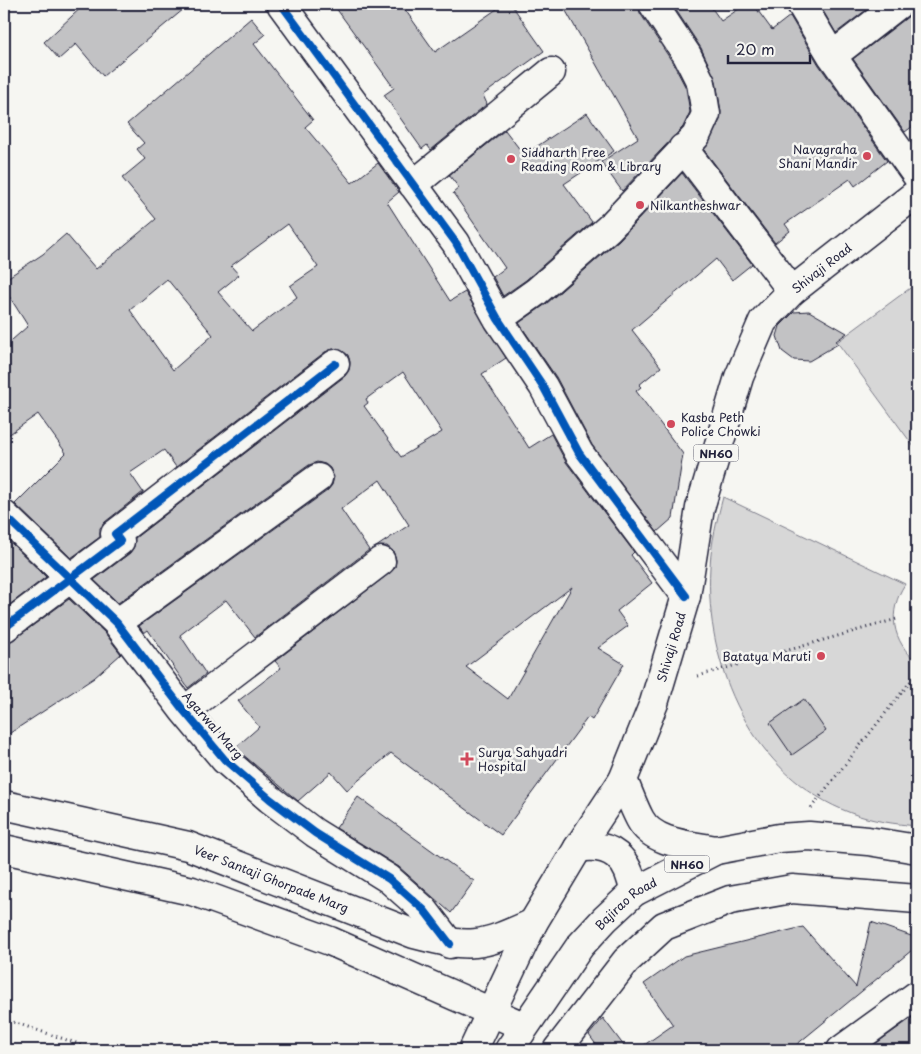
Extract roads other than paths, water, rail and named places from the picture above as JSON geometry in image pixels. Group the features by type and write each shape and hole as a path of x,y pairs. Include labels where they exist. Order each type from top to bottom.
{"main road":[{"path":"498,319 536,292 609,228 630,208 696,136 706,114 701,83 687,55 653,4"},
{"path":"801,4 832,56 917,176"},
{"path":"832,56 899,4"},
{"path":"283,5 456,243 498,319 543,386 580,453 686,596"},
{"path":"412,185 551,72"},
{"path":"683,148 792,291"},
{"name":"Shivaji Road","path":"473,1050 533,922 578,848 623,780 654,703 686,596 700,508 739,376 763,321 792,291 917,193"},
{"path":"4,628 120,542 115,534 335,364"},
{"path":"117,623 318,478"},
{"name":"Agarwal Marg","path":"4,515 117,623 224,760 270,800 315,833 389,879 424,910 450,944"},
{"path":"184,711 381,561"},
{"path":"623,780 640,820 648,830 671,841 716,850"},
{"name":"Veer Santaji Ghorpade Marg","path":"4,805 188,846 414,934 450,944 478,944 499,938 533,922"},
{"name":"Bajirao Road","path":"509,1050 523,1026 580,946 634,892 716,850 779,838 809,836 868,841 917,849"},
{"path":"578,848 591,846 615,853 629,869 634,892"},
{"path":"4,849 192,891 330,941 491,1010 523,1026"},
{"path":"562,1048 626,961 664,926 730,900 792,889 917,899"},
{"path":"841,1050 917,996"}],"place":[{"name":"Navagraha Shani Mandir","path":"867,156"},
{"name":"Siddharth Free Reading Room & Library","path":"511,159"},
{"name":"Nilkantheshwar","path":"640,205"},
{"name":"Kasba Peth Police Chowki","path":"671,424"},
{"name":"Batatya Maruti","path":"821,656"},
{"name":"Surya Sahyadri Hospital","path":"467,759"}]}
